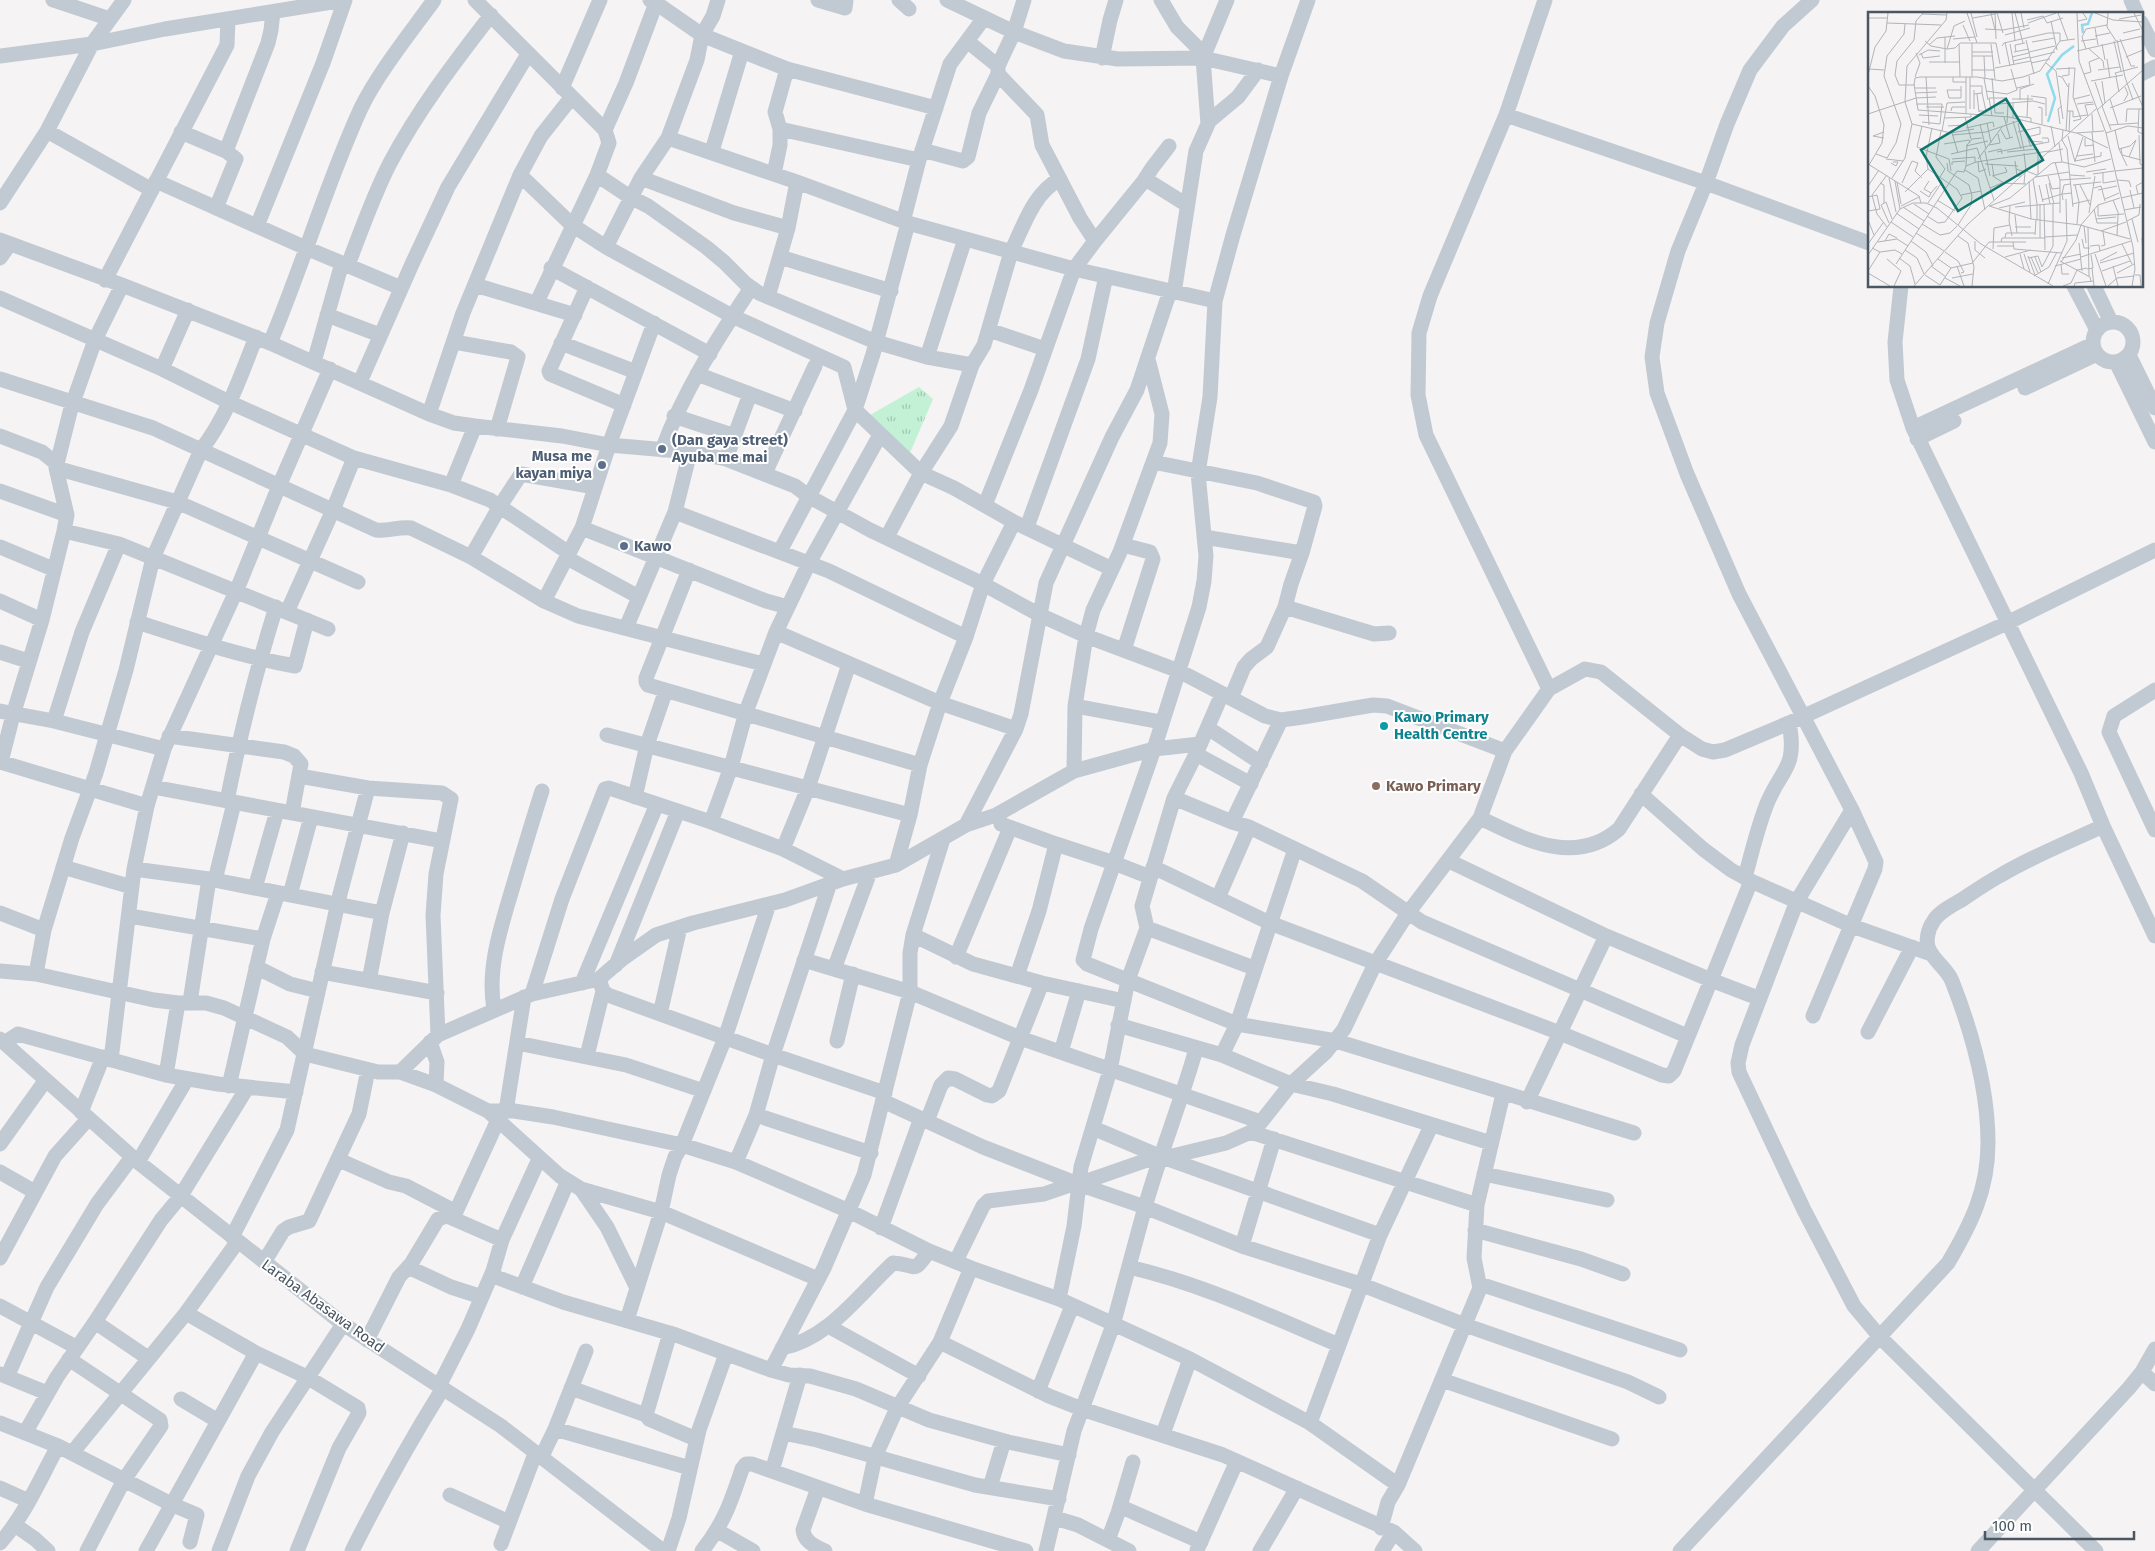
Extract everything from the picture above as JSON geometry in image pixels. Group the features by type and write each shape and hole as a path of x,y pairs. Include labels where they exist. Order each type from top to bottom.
{"street":[{"path":"53,0 110,19"},
{"path":"2,195 47,131 92,44 124,0"},
{"path":"0,56 92,44 318,2 344,0 323,63 257,226"},
{"path":"36,974 44,930 63,867 91,789 153,558 201,450 208,441 293,289 316,217 362,106 434,0"},
{"path":"475,0 605,130 609,143 597,175 572,224 537,302"},
{"path":"429,414 475,285 520,175 566,93 600,0"},
{"path":"606,247 630,197 668,138 697,60 702,35 713,16 718,0"},
{"path":"818,0 845,8 846,0"},
{"path":"947,0 1014,32 1064,51 1118,59 1204,56 1282,76"},
{"path":"1102,58 1116,0"},
{"path":"1161,0 1177,27 1204,56"},
{"path":"966,825 1016,729 1021,714 1046,583 1112,437 1137,390 1172,292 1196,151 1208,122 1204,56 1226,0"},
{"path":"1308,0 1282,76 1215,301 1210,396 1198,473 1206,556 1200,606 1083,960 1087,964 1237,1024 1336,1041 1634,1134"},
{"path":"1545,0 1506,115 1430,296 1419,334 1418,395 1426,435 1549,688"},
{"path":"1812,0 1783,26 1750,70 1678,251 1657,322 1652,357 1657,393 1687,474 1739,594 1852,810 1876,862 1852,926 1814,1016"},
{"path":"2131,0 2137,12"},
{"path":"780,129 964,161 968,157 979,113 1014,32 1021,1"},
{"path":"605,130 626,83 653,2 702,35 740,51 787,68 936,108"},
{"path":"226,151 268,43 272,12"},
{"path":"314,362 327,315 345,264 372,200 390,164 423,107 490,15"},
{"path":"780,552 855,410 891,291 921,155 950,64 984,18"},
{"path":"106,280 227,44 228,19"},
{"path":"2142,24 2155,50"},
{"path":"966,41 998,70 1037,115 1042,146 1080,218 1095,241"},
{"path":"712,151 740,58 740,51"},
{"path":"360,382 448,187 528,54"},
{"path":"2142,74 2155,67"},
{"path":"774,174 780,145 780,129 775,112 787,68"},
{"path":"1208,122 1238,97 1258,70"},
{"path":"1506,115 1706,183 1868,242"},
{"path":"47,131 154,186 216,208 401,288"},
{"path":"181,132 234,156 236,161 216,208"},
{"path":"668,138 712,151 906,223 1074,269 1215,301"},
{"path":"985,505 1074,269 1169,146"},
{"path":"520,175 572,224 606,247 732,316 844,367 855,410 921,473 1112,569"},
{"path":"597,175 630,197 648,206 706,247 751,288 768,297 876,342 927,357 972,365"},
{"path":"641,178 734,213 788,228"},
{"path":"888,537 921,473 950,426 972,365 984,345 1011,252 1042,192 1060,179"},
{"path":"1143,182 1147,180 1187,205"},
{"path":"768,297 788,228 797,182"},
{"path":"927,357 965,239"},
{"path":"0,258 5,242 263,340 429,414 454,423 562,436 609,445 690,452 726,459 765,473 795,486 808,496 838,513 983,584 1040,615 1086,636 1179,671 1265,716 1281,720 1374,705 1386,706 1505,750"},
{"path":"780,257 891,291"},
{"path":"552,268 710,354"},
{"path":"896,864 910,815 920,765 940,704 966,637 983,584 1021,524 1088,359 1106,276"},
{"path":"122,285 95,340 73,402 57,466 67,515 64,531 53,569 42,620 28,661 6,713 1,762 147,806"},
{"path":"475,285 537,302 575,315"},
{"path":"587,287 549,371 552,377 624,405"},
{"path":"662,450 674,416 697,374 751,288"},
{"path":"1901,288 1895,342 1897,380 1915,434 2081,773 2103,826 2155,936"},
{"path":"2075,288 2097,330 2095,349 2105,361 2116,362 2129,355 2133,345 2132,334 2126,326 2111,322 2097,330"},
{"path":"2095,288 2111,322"},
{"path":"0,298 162,369 229,402 354,458 451,486 490,500 568,556 639,597"},
{"path":"162,369 188,310"},
{"path":"327,315 380,335"},
{"path":"544,601 582,528 609,445 654,323"},
{"path":"989,330 1045,349"},
{"path":"454,342 511,352 518,357 498,429"},
{"path":"562,343 636,372"},
{"path":"1915,434 2095,349"},
{"path":"2129,355 2155,408"},
{"path":"1074,771 1075,706 1086,636 1093,610 1123,544 1160,443 1162,414 1148,359"},
{"path":"2116,362 2149,415 2155,442"},
{"path":"765,473 816,366"},
{"path":"0,1258 26,1213 55,1156 85,1116 107,1058 120,994 134,869 147,806 166,743 237,591 279,486 330,369"},
{"path":"697,374 795,411"},
{"path":"0,379 153,428 376,530 387,531 402,526 411,528 471,557 544,601 578,616 763,664"},
{"path":"726,459 750,394"},
{"path":"674,416 735,436"},
{"path":"451,486 475,426"},
{"path":"711,822 731,767 746,712 776,632 809,563 880,435"},
{"path":"0,436 42,452 57,466 177,502 358,582"},
{"path":"626,628 675,512 690,452"},
{"path":"166,1075 230,802 238,746 260,660 282,609 311,560 354,458"},
{"path":"1038,1390 1065,1303 1077,1184 1110,1070 1128,980 1147,928 1146,917 1141,908 1174,798 1208,728 1226,696 1251,659 1267,647 1286,607 1291,584 1315,506 1314,502 1257,483 1198,473 1153,462"},
{"path":"471,557 521,474 595,487"},
{"path":"0,491 67,515"},
{"path":"675,512 809,563 966,637"},
{"path":"582,528 766,601 788,607"},
{"path":"64,531 119,544 328,629"},
{"path":"1204,536 1302,553"},
{"path":"54,721 82,632 119,544"},
{"path":"1123,544 1150,552 1153,559 1124,650"},
{"path":"0,547 53,569"},
{"path":"956,1261 983,1206 988,1201 1044,1194 1162,1157 1226,1143 1256,1127 1291,1084 1336,1041 1344,1029 1375,964 1408,913 1480,818 1505,750 1549,688 1585,669 1601,672 1680,735 1702,749 1713,752 1725,750 1789,723 2007,623 2155,550"},
{"path":"690,570 646,682 666,690 746,712 920,765"},
{"path":"0,601 42,620"},
{"path":"1286,607 1374,634 1389,633"},
{"path":"137,622 260,660 295,666 307,620"},
{"path":"776,632 940,704 1016,729"},
{"path":"0,652 28,661"},
{"path":"783,849 808,788 849,664"},
{"path":"634,796 646,745 666,690"},
{"path":"2155,690 2114,716 2109,732 2155,830"},
{"path":"1075,706 1161,722"},
{"path":"6,713 166,743 238,746 284,752 294,756 301,764 299,776 255,888"},
{"path":"1232,822 1281,720"},
{"path":"988,817 1010,828 1056,844 1114,863 1151,872 1218,898 1270,923 1560,1033 1662,1075 1669,1076 1674,1071 1711,980 1748,879 1762,816 1767,803 1789,765 1792,751 1789,723"},
{"path":"1208,728 1261,762"},
{"path":"608,735 910,815"},
{"path":"1480,818 1534,842 1575,848 1593,844 1607,838 1619,828 1680,735"},
{"path":"615,965 656,935 769,904 837,881 896,864 966,825 1019,803 1074,771 1154,749 1198,749 1251,784"},
{"path":"299,776 368,788 442,793 448,796 452,803 436,874 434,915 437,994 434,1038 437,1062 436,1086"},
{"path":"153,787 442,841"},
{"path":"72,1453 186,1313 235,1239 287,1130 338,904 368,788"},
{"path":"455,1215 497,1114 528,995 562,899 597,814 603,792 609,788 711,822 783,849 837,881"},
{"path":"494,1009 491,994 492,977 500,927 542,791"},
{"path":"1641,794 1702,849 1748,879 1852,926 1931,954"},
{"path":"1174,798 1249,827 1362,881 1422,922 1687,1036"},
{"path":"582,983 657,804"},
{"path":"1852,810 1797,902 1758,998 1742,1045 1738,1063 1739,1072 1804,1210 1854,1306 1880,1337 2096,1551"},
{"path":"587,1056 601,985 615,965 678,811"},
{"path":"229,1086 263,939 284,894 311,817"},
{"path":"1680,1551 1948,1263 1970,1226 1984,1181 1988,1143 1983,1085 1972,1042 1952,981 1944,967 1931,954 1927,944 1933,921 1942,913 2002,874 2103,826"},
{"path":"1218,898 1249,827"},
{"path":"956,957 1010,828"},
{"path":"369,981 382,913 403,833"},
{"path":"771,1370 818,1280 850,1211 864,1175 910,992 910,953 913,935 944,838"},
{"path":"1017,976 1039,911 1056,844"},
{"path":"1222,1056 1237,1024 1295,849"},
{"path":"1449,861 1606,936 1758,998"},
{"path":"63,867 132,887"},
{"path":"134,869 212,879 382,913"},
{"path":"834,969 870,872"},
{"path":"736,1162 756,1115 773,1055 804,960 837,881"},
{"path":"627,1320 661,1212 675,1157 682,1145 725,1038 769,904"},
{"path":"0,913 44,930"},
{"path":"130,916 263,939"},
{"path":"660,1014 680,927"},
{"path":"1147,928 1254,968"},
{"path":"913,935 956,957 1017,976 1124,1000"},
{"path":"1527,1102 1606,936"},
{"path":"1868,1032 1912,947"},
{"path":"804,960 910,992 1020,1038 1183,1095 1256,1127 1274,1139 1477,1205"},
{"path":"256,967 290,984 318,991"},
{"path":"0,971 36,974 120,994 224,1008 287,1036 304,1054 378,1072 400,1072 497,1114 553,1117 682,1145 736,1162 850,1211 881,1228 929,1250 971,1268 1065,1303 1190,1359 1310,1423 1398,1485"},
{"path":"322,972 437,994"},
{"path":"837,1041 854,974"},
{"path":"400,1072 434,1038 494,1009 528,995 582,983 601,985 608,995 884,1096 924,1119 983,1147 1077,1184 1145,1207 1242,1246 1360,1284 1465,1325 1628,1382 1659,1397"},
{"path":"881,1228 924,1119 941,1085 948,1078 955,1079 987,1095 996,1094 1042,983"},
{"path":"1061,1052 1079,991"},
{"path":"1118,1025 1222,1056 1291,1084 1333,1094 1491,1144"},
{"path":"2,1041 18,1034 166,1075 229,1086 296,1092"},
{"name":"Laraba Abasawa Road","path":"2,1041 135,1160 343,1324 500,1426 663,1551"},
{"path":"517,1043 626,1065 704,1091"},
{"path":"1046,1551 1082,1409 1113,1325 1145,1207 1183,1095 1196,1049"},
{"path":"264,1262 283,1231 288,1227 309,1221 359,1114 368,1070"},
{"path":"47,1394 4,1376 65,1255 97,1204 135,1160 187,1079"},
{"path":"0,1144 6,1122 45,1080"},
{"path":"25,1433 72,1353 96,1322 161,1220 180,1197 246,1088"},
{"path":"1382,1551 1388,1530 1388,1502 1398,1485 1480,1288 1474,1258 1477,1205 1502,1094"},
{"path":"497,1114 539,1159 575,1185 607,1227 637,1288"},
{"path":"756,1115 871,1153"},
{"path":"1310,1423 1360,1284 1380,1235 1431,1126"},
{"path":"1093,1128 1162,1157 1380,1235"},
{"path":"1242,1246 1274,1139"},
{"path":"352,1551 441,1387 468,1330 493,1271 502,1240 539,1159"},
{"path":"339,1160 389,1182 406,1186 502,1240"},
{"path":"0,1172 36,1192"},
{"path":"1484,1174 1607,1200"},
{"path":"575,1185 661,1212 818,1280"},
{"path":"522,1287 575,1185"},
{"path":"367,1340 399,1277 408,1267 438,1219 443,1216 455,1215"},
{"path":"1475,1230 1581,1259 1623,1274"},
{"path":"782,1348 804,1342 828,1326 893,1263 915,1268 929,1250"},
{"path":"408,1267 451,1287 482,1297"},
{"path":"1129,1267 1158,1274 1218,1295 1339,1345"},
{"path":"865,1504 875,1457 897,1408 940,1342 971,1268"},
{"path":"493,1271 496,1277 563,1302 670,1333 771,1370 810,1376 856,1388 897,1408 929,1420 1004,1441 1069,1455"},
{"path":"1480,1284 1680,1350"},
{"path":"0,1306 31,1321 72,1353 119,1394 160,1420 161,1426 124,1480 87,1551"},
{"path":"186,1313 256,1354 306,1377 356,1406 359,1411 339,1448 297,1551"},
{"path":"96,1322 148,1358"},
{"path":"219,1551 248,1476 272,1432 306,1377 343,1324"},
{"path":"828,1326 919,1376"},
{"path":"646,1415 670,1333"},
{"path":"940,1342 1038,1390 1082,1409 1163,1434 1237,1461 1388,1530 1415,1551"},
{"path":"1978,1551 2036,1490 2142,1372 2155,1349"},
{"path":"504,1549 509,1522 538,1456 555,1430 586,1351"},
{"path":"146,1551 256,1354"},
{"path":"668,1551 679,1518 696,1439 726,1354"},
{"path":"1163,1434 1190,1359"},
{"path":"2142,1372 2155,1384"},
{"path":"772,1471 800,1375"},
{"path":"1442,1380 1612,1439"},
{"path":"571,1388 646,1415 649,1419 696,1439"},
{"path":"181,1399 218,1421"},
{"path":"0,1423 58,1446 171,1504 197,1515 190,1542"},
{"path":"555,1430 690,1468"},
{"path":"784,1433 817,1440 990,1487 1059,1499"},
{"path":"990,1487 1004,1441"},
{"path":"0,1544 15,1525 58,1446"},
{"path":"1118,1513 1120,1510 1126,1509 1199,1546 1237,1461"},
{"path":"1108,1540 1118,1513 1132,1462"},
{"path":"702,1551 718,1531 725,1517 742,1469 746,1464 752,1464 865,1504 1026,1551"},
{"path":"0,1488 29,1501"},
{"path":"818,1488 804,1535 806,1540 825,1551"},
{"path":"1260,1551 1297,1488"},
{"path":"450,1495 509,1522"},
{"path":"1055,1518 1078,1525 1128,1551"},
{"path":"15,1525 48,1551"},
{"path":"718,1531 752,1551"}],"green space":[{"path":"919,387 933,399 910,453 863,419"}],"place":[{"name":"(Dan gaya street) Ayuba me mai","path":"662,449"},
{"name":"Musa me kayan miya","path":"602,465"},
{"name":"Kawo","path":"624,546"},
{"name":"Kawo Primary Health Centre","path":"1384,726"},
{"name":"Kawo Primary","path":"1376,786"}]}
